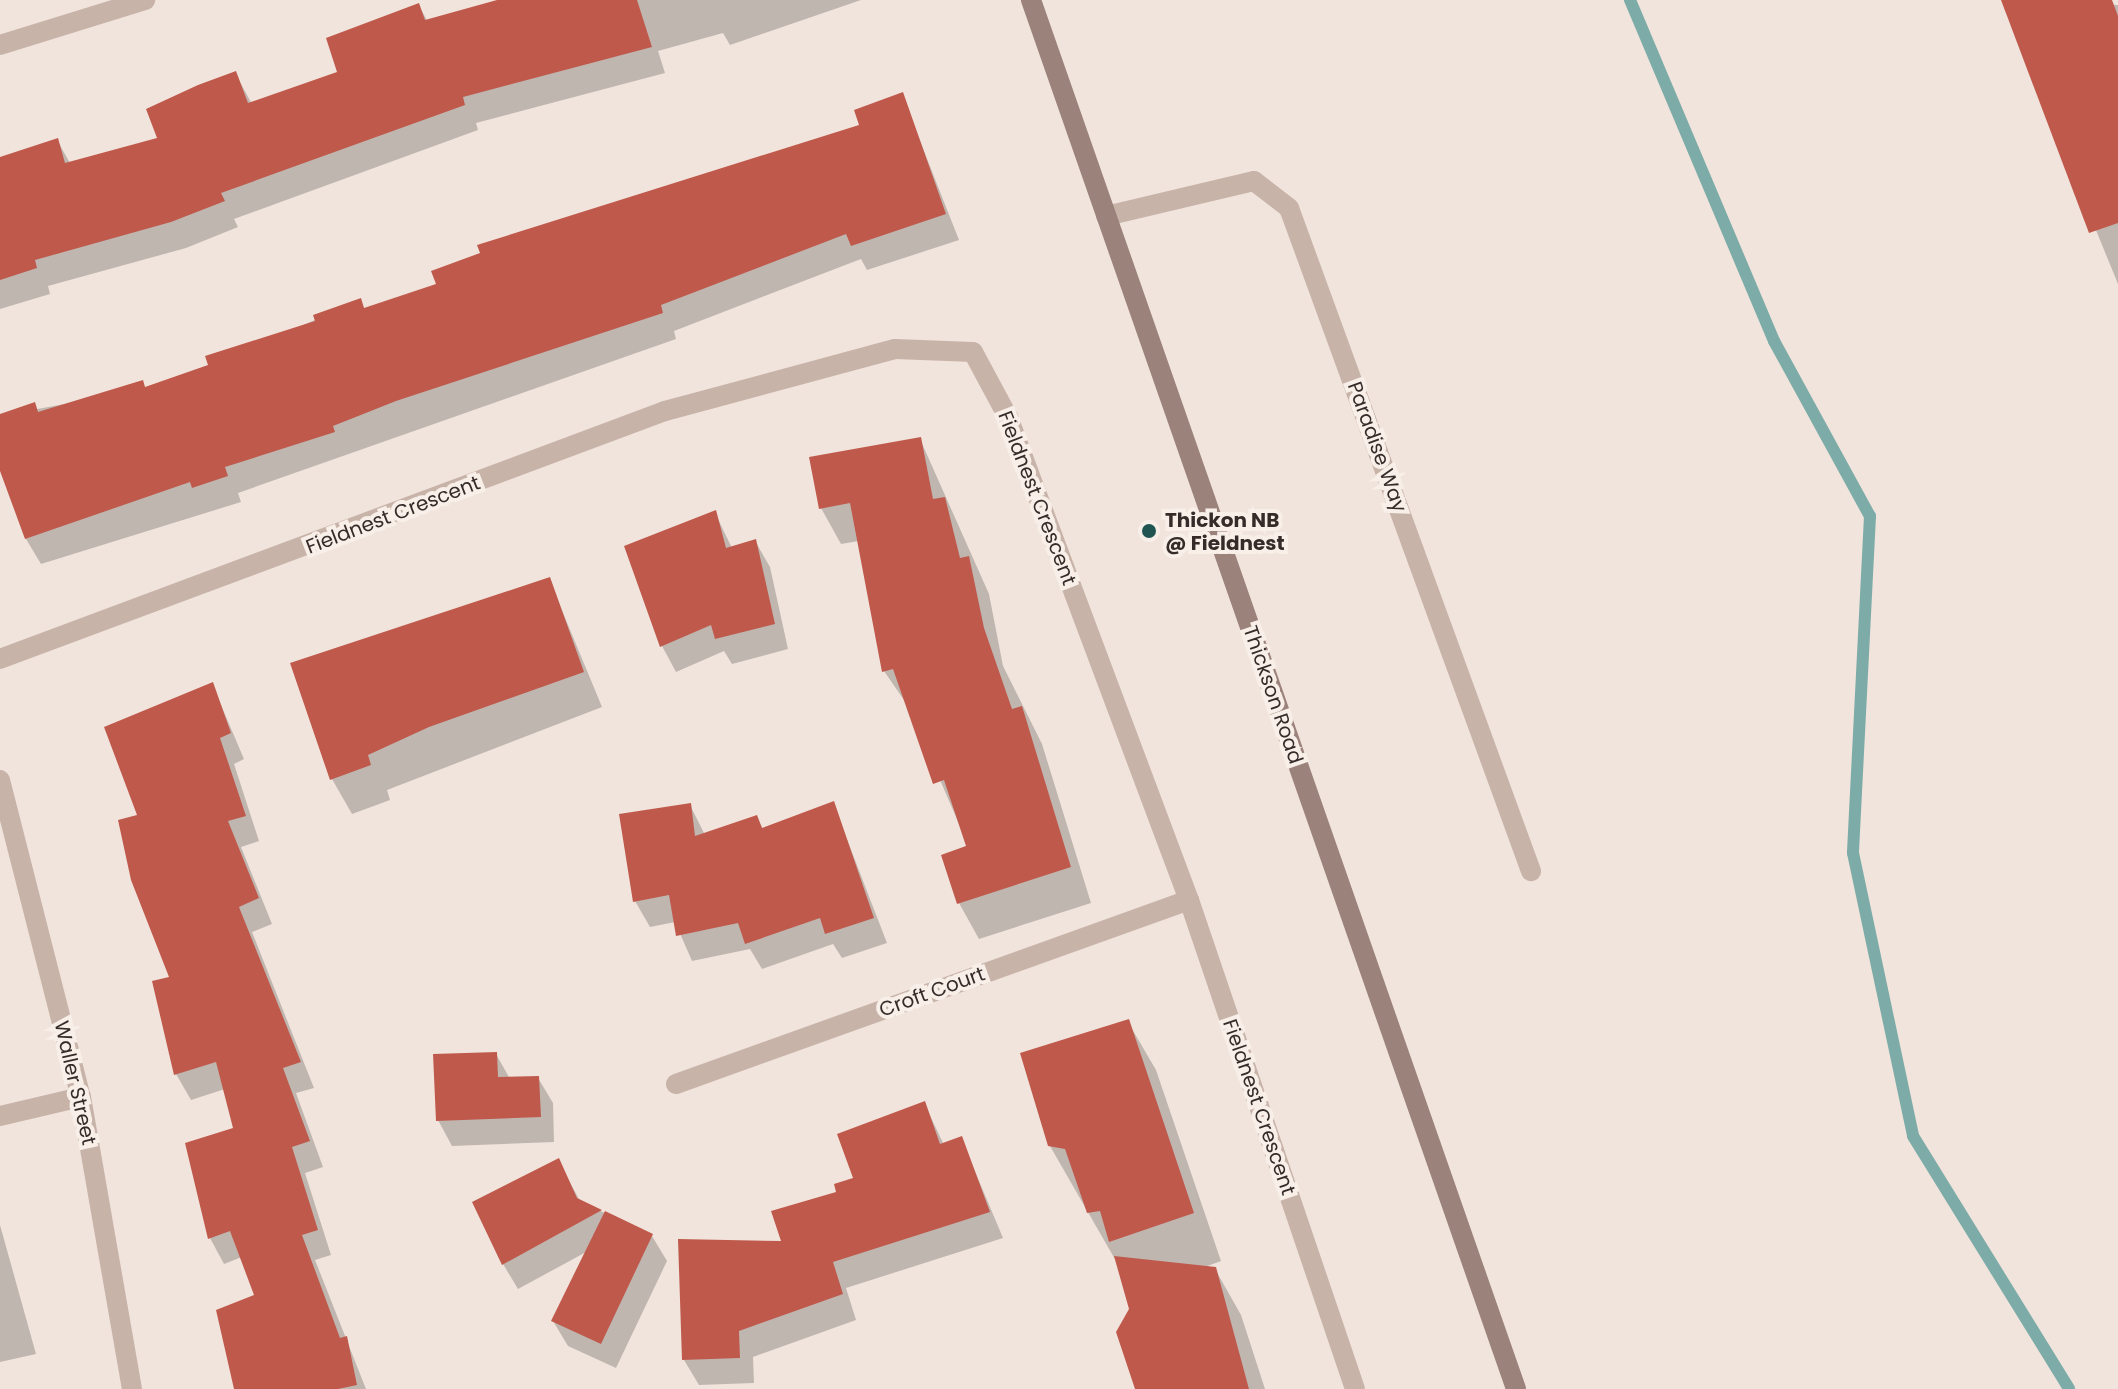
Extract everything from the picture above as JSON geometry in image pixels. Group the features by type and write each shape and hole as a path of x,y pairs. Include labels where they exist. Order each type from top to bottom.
{"main road":[{"name":"Thickson Road","path":"1031,0 1516,1389"}],"street":[{"path":"0,45 145,0"},
{"name":"Paradise Way","path":"1106,216 1254,181 1289,208 1531,871"},
{"name":"Fieldnest Crescent","path":"0,659 665,411 895,349 973,352 1008,417 1189,900 1355,1389"},
{"name":"Waller Street","path":"0,780 81,1097 132,1389"},
{"name":"Croft Court","path":"676,1084 1189,900"},
{"path":"0,1116 81,1097"}],"building":[{"path":"497,0 637,0 652,47 463,97 465,105 221,193 225,201 171,222 35,260 37,268 0,280 0,157 58,138 65,163 157,138 146,109 198,85 236,71 248,103 337,72 326,38 419,3 425,20"},
{"path":"2001,0 2112,0 2118,16 2118,223 2089,233"},
{"path":"903,92 946,214 851,246 846,234 661,305 663,313 396,401 333,426 335,432 225,467 228,476 192,488 190,482 25,539 0,471 0,414 35,402 38,412 143,380 145,387 208,365 205,356 315,321 313,315 361,298 364,308 436,284 431,271 480,253 477,245 859,125 854,110"},
{"path":"921,437 933,499 945,497 960,558 969,556 984,628 1012,709 1022,706 1071,867 957,904 941,855 966,846 944,780 933,784 893,669 882,672 850,503 819,509 809,457"},
{"path":"716,510 726,548 756,539 775,624 715,639 711,625 660,647 624,546"},
{"path":"550,577 584,672 429,727 368,755 371,765 330,780 290,663"},
{"path":"213,682 231,733 220,738 246,816 228,821 259,898 239,907 301,1062 283,1068 310,1141 292,1147 318,1230 302,1235 340,1338 347,1336 357,1385 338,1389 234,1389 216,1310 254,1295 230,1231 208,1239 185,1143 233,1128 216,1062 174,1075 152,981 169,977 131,880 118,820 137,815 104,727"},
{"path":"834,801 874,918 825,934 820,918 745,944 738,923 676,936 669,895 633,902 619,814 691,803 695,836 757,815 762,828"},
{"path":"1129,1019 1194,1213 1109,1242 1100,1211 1087,1213 1065,1149 1048,1146 1020,1053"},
{"path":"497,1052 498,1077 539,1076 541,1117 436,1121 433,1054"},
{"path":"925,1101 940,1144 962,1136 990,1212 833,1262 843,1294 739,1331 740,1358 682,1360 678,1239 781,1241 771,1211 836,1192 834,1184 853,1178 837,1134"},
{"path":"559,1158 577,1198 602,1210 502,1265 472,1202"},
{"path":"605,1211 653,1234 601,1344 551,1321"},
{"path":"1114,1256 1216,1267 1249,1389 1135,1389 1116,1332 1129,1309"}],"waterway":[{"path":"1630,0 1774,341 1870,516 1853,853 1913,1136 2069,1389"}],"place":[{"name":"Thickon NB @ Fieldnest","path":"1149,531"}]}
